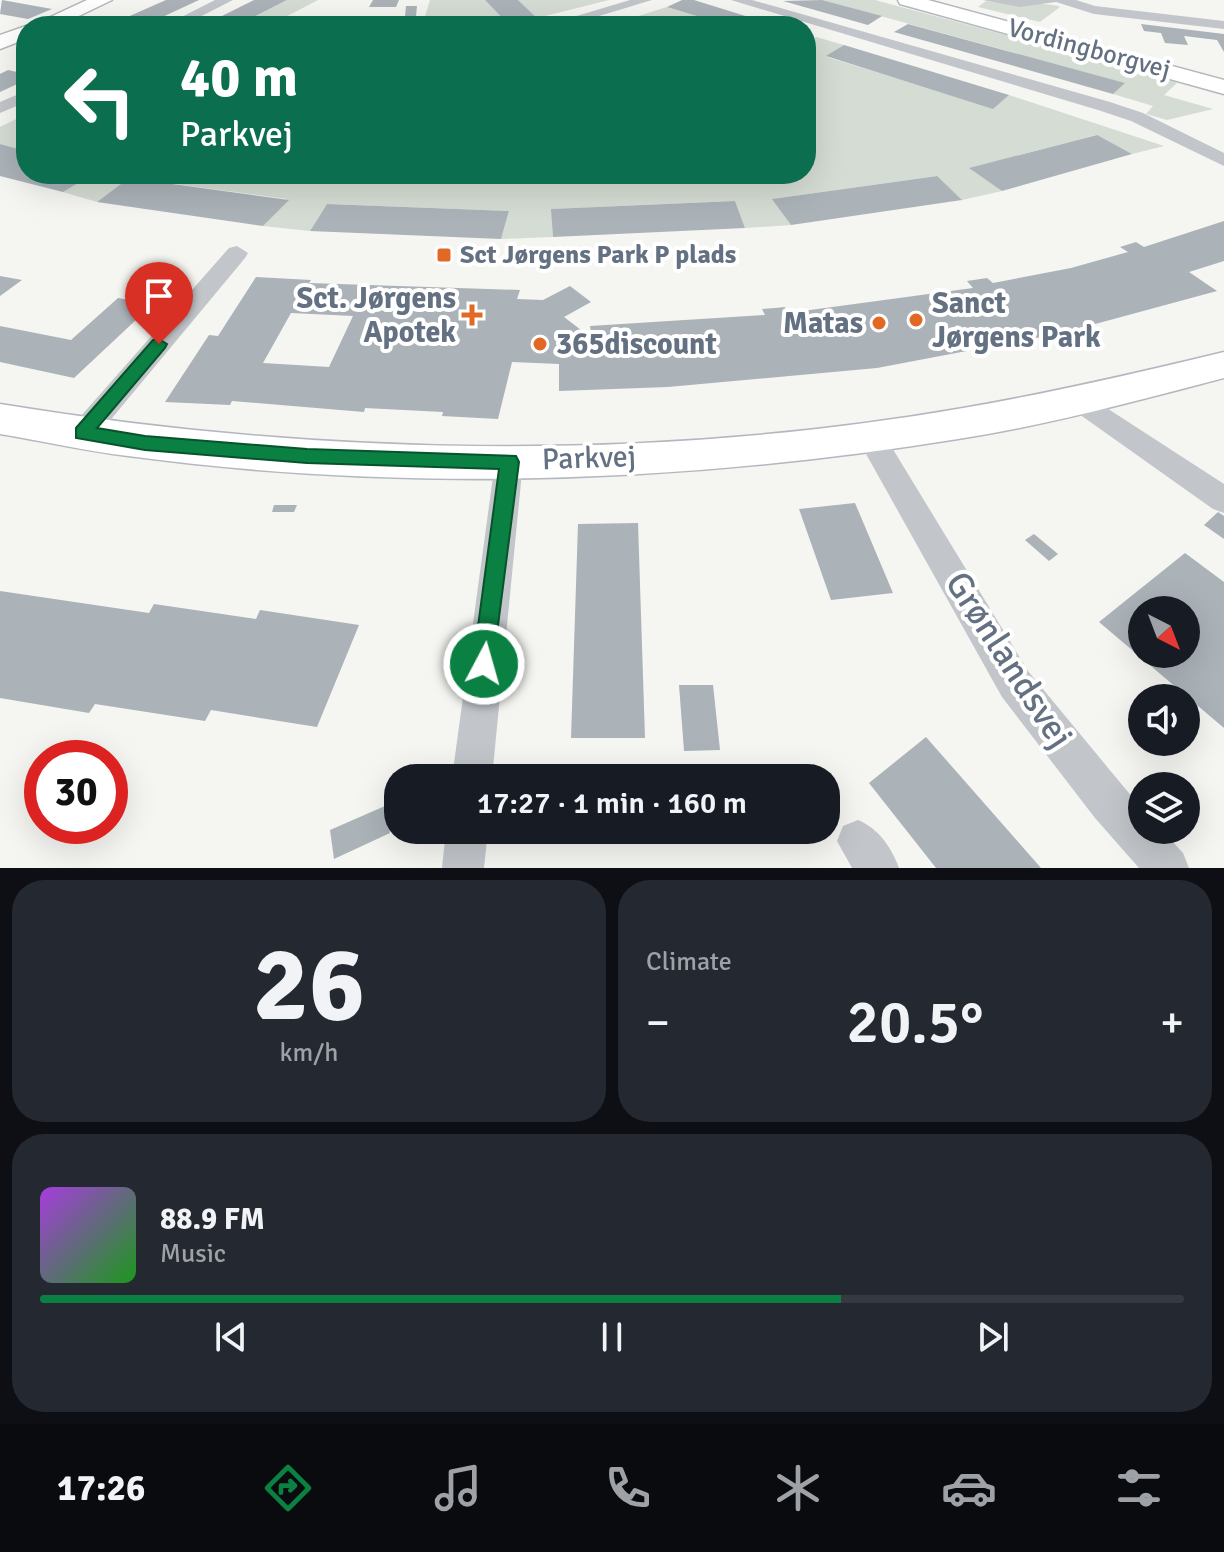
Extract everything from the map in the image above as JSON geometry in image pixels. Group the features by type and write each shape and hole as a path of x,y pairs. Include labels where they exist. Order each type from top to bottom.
{"street":[{"path":"65,16 103,0"},
{"path":"192,16 226,0"},
{"path":"587,16 645,0"},
{"path":"738,0 793,16"},
{"name":"Vordingborgvej","path":"907,0 1224,87"},
{"path":"990,0 1019,3 1051,0"},
{"path":"1062,0 1094,10 1224,25"},
{"path":"1224,9 1224,18"},
{"path":"816,23 1104,106 1224,160"},
{"path":"83,433 237,253"},
{"name":"Parkvej","path":"0,419 145,443 307,456 509,462 684,454 870,436 992,420 1082,402 1224,365"},
{"path":"1082,402 1224,500"},
{"name":"Grønlandsvej","path":"870,436 1015,684 1109,804 1168,868"},
{"path":"474,764 509,462"},
{"path":"463,868 466,844"}],"shaded area":[{"path":"287,0 318,0 287,16 256,16"},
{"path":"430,0 485,0 500,16 425,16"},
{"path":"518,0 609,0 545,16 535,16"},
{"path":"822,0 875,0 1152,74 1177,83 1164,95 1213,109 1167,120 1146,114 1153,106 1113,94 1124,83"},
{"path":"986,1 1060,7 1040,22 978,7"},
{"path":"667,7 697,16 638,16"},
{"path":"816,37 844,45 827,57 993,108 1009,95 1164,146 1132,154 1096,135 970,168 1002,191 962,200 936,176 773,199 791,225 745,228 735,201 552,209 553,237 501,239 509,211 327,204 310,231 263,226 287,199 175,184 816,184"},
{"path":"16,119 16,148 0,144 0,127"},
{"path":"77,184 122,184 97,202 63,192"}],"building":[{"path":"2,0 52,9 35,16 0,14"},
{"path":"166,0 199,0 165,16 130,16"},
{"path":"254,0 287,0 256,16 222,16"},
{"path":"373,0 399,0 396,7 369,7"},
{"path":"485,0 518,0 535,16 500,16"},
{"path":"682,0 694,0 746,16 697,16 667,7"},
{"path":"822,0 882,16 868,25 783,1"},
{"path":"406,6 417,6 416,16 405,16"},
{"path":"908,24 1125,83 1113,94 894,32"},
{"path":"1141,24 1224,34 1224,52 1217,40 1184,36 1188,45 1165,43 1161,33 1144,31"},
{"path":"844,45 1009,95 993,109 826,56"},
{"path":"8,70 16,72 16,85 0,92 0,74"},
{"path":"1097,135 1132,154 1002,191 969,168"},
{"path":"0,144 16,148 16,180 0,176"},
{"path":"937,176 962,200 791,225 772,199"},
{"path":"32,184 77,184 63,192"},
{"path":"121,184 173,184 289,200 263,226 97,202"},
{"path":"735,201 745,228 553,237 551,209"},
{"path":"327,204 509,211 501,239 310,231"},
{"name":"Sanct Jørgens Park","path":"1224,221 1224,261 1189,272 1217,291 1062,333 877,368 668,387 559,391 559,364 512,362 498,419 442,416 443,412 365,408 364,412 232,401 230,405 165,402 209,335 218,336 256,277 311,280 309,283 520,290 517,299 543,300 570,286 591,302 564,317 585,333 591,333 590,326 765,315 762,309 785,307 788,313 973,288 967,281 987,278 993,283 1071,268 1128,252 1120,247 1136,242 1144,247","holes":["291,313 353,316 329,367 263,363"]},
{"path":"0,276 22,280 0,296"},
{"path":"118,298 153,304 74,378 0,362 0,326 71,340"},
{"path":"855,503 893,593 831,600 799,509"},
{"path":"274,505 297,505 294,512 272,512"},
{"path":"1218,512 1224,516 1224,539 1204,525"},
{"path":"638,523 645,738 571,738 578,524"},
{"path":"1034,534 1058,554 1049,561 1025,540"},
{"path":"1185,553 1224,582 1224,728 1200,708 1200,684 1172,684 1153,668 1200,668 1200,596 1131,596"},
{"path":"0,591 149,613 154,604 256,619 260,610 359,625 317,727 211,710 205,721 95,704 89,713 0,698"},
{"path":"1128,599 1128,647 1099,622"},
{"path":"679,685 713,685 720,750 684,751"},
{"path":"926,737 1041,868 936,868 869,783"},
{"path":"384,806 384,836 334,859 330,830"}],"place":[{"name":"Sct Jørgens Park P plads","path":"444,255"},
{"name":"Sct. Jørgens Apotek","path":"472,315"},
{"name":"Sanct Jørgens Park","path":"916,320"},
{"name":"Matas","path":"879,323"},
{"name":"365discount","path":"540,344"}],"route":[{"path":"159,344 83,433 145,443 307,456 509,462 484,664"}]}
